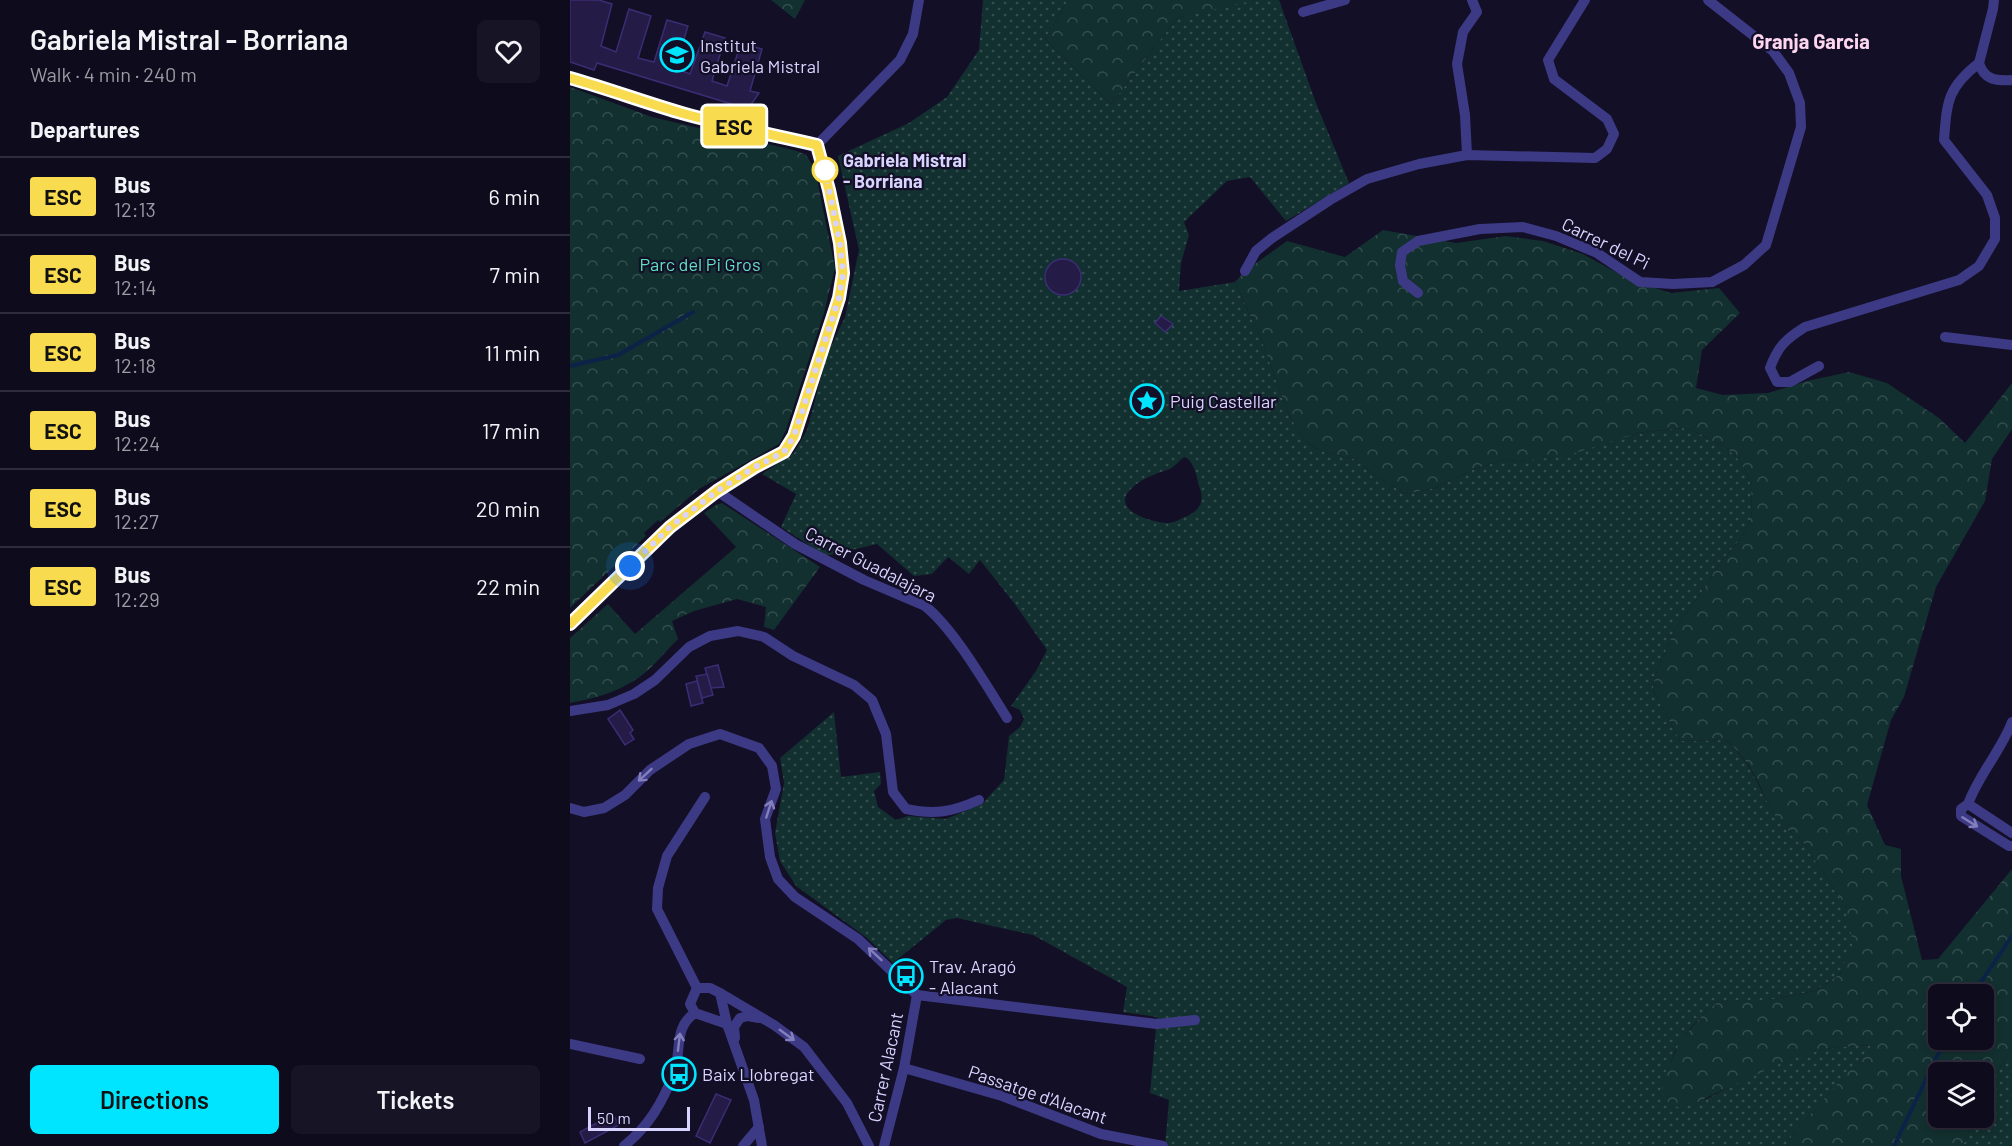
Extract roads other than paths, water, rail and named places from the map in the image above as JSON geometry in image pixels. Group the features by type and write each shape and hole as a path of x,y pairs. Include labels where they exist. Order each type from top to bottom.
{"street":[{"path":"817,145 900,60 913,34 920,0"},
{"path":"1303,12 1345,0"},
{"path":"1467,155 1462,84 1457,64 1463,32 1477,12 1472,0"},
{"path":"1245,271 1256,251 1272,238 1367,179 1419,164 1467,155 1595,158 1607,148 1614,134 1607,119 1554,79 1548,60 1585,0"},
{"name":"Carrer del Pi","path":"1418,293 1402,281 1400,265 1402,252 1418,240 1480,229 1523,227 1556,236 1597,253 1640,282 1673,284 1712,282 1744,265 1766,245 1801,127 1800,103 1789,73 1773,51 1708,0"},
{"path":"1994,0 1979,63 1981,72 1997,81 2012,80"},
{"path":"1819,366 1790,382 1777,382 1770,368 1776,352 1788,338 1805,327 1959,280 1979,266 1995,239 1995,218 1987,195 1944,140 1947,104 1961,77 1979,63"},
{"path":"570,78 688,115 817,145"},
{"path":"570,624 670,527 717,491 784,452 794,436 839,298 843,273 840,243 824,166 817,145"},
{"path":"1945,337 2012,345"},
{"name":"Carrer Guadalajara","path":"717,491 795,544 864,580 932,611 959,645 1007,718"},
{"path":"570,711 608,705 634,694 655,680 689,647 710,636 738,631 764,637 793,656 854,685 872,700 886,734 893,792 906,809 940,813 979,800"},
{"path":"2012,722 2007,735 1974,788 1968,804 1961,809 1961,816 2012,846"},
{"path":"570,808 584,812 604,808 625,795 650,770 689,744 720,734 759,748 772,766 776,789 765,819 770,857 778,879 795,897 858,939 917,995 1157,1023 1195,1020"},
{"path":"697,988 657,909 658,888 667,856 705,797"},
{"path":"1968,804 2012,833"},
{"path":"697,988 710,988 720,993 804,1047 846,1103 868,1146"},
{"path":"697,988 690,1004 737,1047"},
{"path":"720,993 727,1024 754,1100 762,1146"},
{"name":"Carrer Alacant","path":"884,1146 904,1068 917,995"},
{"path":"624,1146 640,1133 652,1117 674,1072 680,1033 688,1017 700,1015 727,1024"},
{"path":"737,1047 734,1027 740,1018 748,1016 765,1020"},
{"path":"570,1044 640,1059"},
{"name":"Passatge d'Alacant","path":"904,1068 1002,1096 1101,1140 1163,1146"},
{"path":"743,1146 759,1127"}],"waterway":[{"path":"570,366 618,355 693,312"},
{"path":"1980,984 2012,936"},
{"path":"1894,1146 1940,1050"}],"place":[{"name":"Institut Gabriela Mistral","path":"677,55"},
{"name":"Gabriela Mistral - Borriana","path":"825,170"},
{"name":"Puig Castellar","path":"1147,401"},
{"name":"Trav. Aragó - Alacant","path":"906,976"},
{"name":"Baix Llobregat","path":"679,1074"}],"district":[{"name":"Granja Garcia","path":"1811,41"}],"park label":[{"name":"Parc del Pi Gros","path":"700,264"}]}
